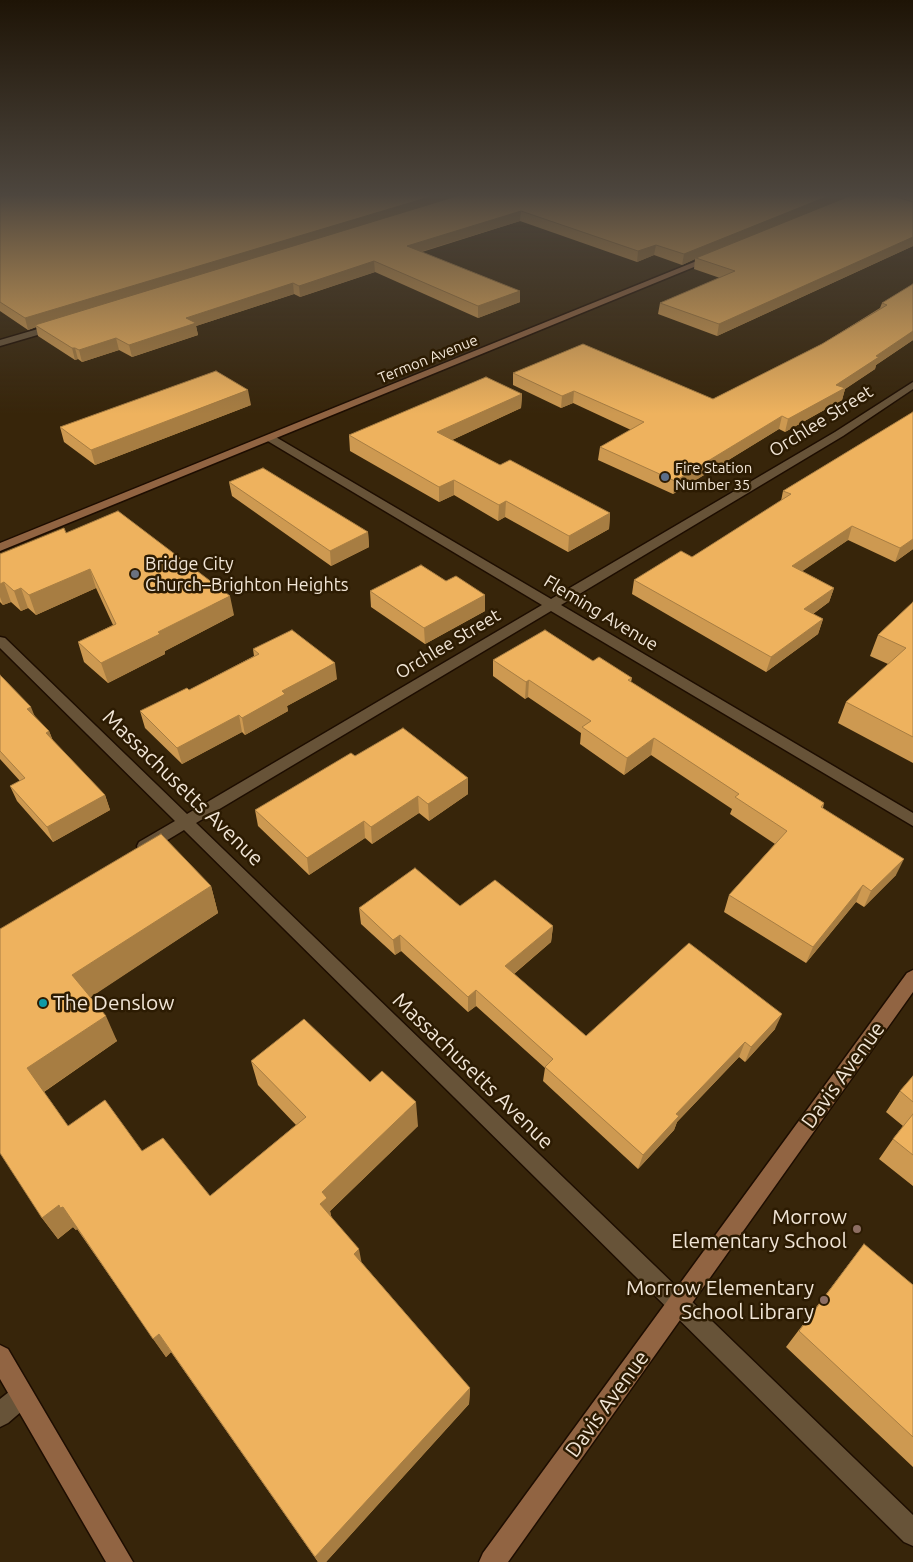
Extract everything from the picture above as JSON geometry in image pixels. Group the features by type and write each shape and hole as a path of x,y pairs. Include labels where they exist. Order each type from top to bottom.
{"street":[{"name":"Termon Avenue","path":"0,548 689,268"},
{"path":"0,343 66,323"},
{"name":"Orchlee Street","path":"134,852 839,434 913,384"},
{"name":"Fleming Avenue","path":"270,438 913,820"},
{"name":"Massachusetts Avenue","path":"0,642 913,1533"},
{"name":"Davis Avenue","path":"492,1562 913,978"},
{"path":"0,1356 120,1562"},
{"path":"0,1414 22,1396"}],"building":[{"path":"0,268 192,268 25,318 0,302"},
{"path":"222,268 353,268 299,286 293,283 186,318 196,323 129,345 116,338 79,350 72,348 35,325"},
{"path":"390,268 462,268 520,291 478,306"},
{"path":"726,268 844,268 719,324 660,303 735,271"},
{"path":"913,284 913,331 876,356 879,357 836,385 845,388 788,419 782,416 675,481 600,447 644,422 574,391 562,396 513,373 583,344 713,399 822,344 887,305 882,303"},
{"path":"216,371 248,390 91,450 60,427"},
{"path":"486,377 522,394 437,432 500,465 510,460 610,513 569,536 506,501 499,505 454,480 439,487 349,435"},
{"path":"913,412 913,539 900,548 852,526 792,566 834,588 804,609 823,619 771,657 634,580 681,551 692,557 791,494 783,491"},
{"path":"263,468 368,532 330,551 229,482"},
{"path":"118,511 230,596 101,663 78,642 116,624 90,569 29,595 21,588 14,591 4,582 0,584 0,554 64,528 66,533"},
{"path":"421,565 446,581 456,576 485,595 424,628 370,591"},
{"path":"913,602 913,737 846,702 906,648 878,635"},
{"path":"292,630 335,663 282,691 285,694 242,718 239,715 177,748 140,711 187,688 189,690 259,654 253,649"},
{"path":"545,630 593,661 599,657 632,678 628,680 824,803 821,807 904,859 871,891 863,885 813,947 729,895 787,831 735,797 739,794 654,738 627,758 582,727 591,721 529,680 526,682 493,660"},
{"path":"0,675 31,707 27,709 49,731 46,733 105,795 47,827 10,786 25,778 0,751"},
{"path":"403,728 468,778 428,804 418,796 371,827 364,821 307,858 255,810 351,753 355,756"},
{"path":"161,834 211,886 72,975 106,1016 27,1068 68,1126 105,1100 142,1151 163,1138 210,1196 306,1117 251,1061 304,1019 370,1082 382,1071 416,1102 322,1192 327,1198 320,1204 359,1249 354,1254 470,1388 315,1557 159,1334 153,1339 63,1207 60,1208 59,1205 42,1218 0,1153 0,929"},
{"path":"415,868 460,906 495,880 553,926 505,966 586,1036 689,943 782,1014 751,1047 745,1042 676,1114 679,1116 643,1155 545,1067 553,1059 476,990 468,997 400,935 393,940 359,908"},
{"path":"913,1076 913,1102 900,1091"},
{"path":"913,1114 913,1155 893,1139"},
{"path":"864,1244 913,1285 913,1437 799,1331"}],"place":[{"name":"Fire Station Number 35","path":"665,477"},
{"name":"Bridge City Church–Brighton Heights","path":"135,574"},
{"name":"The Denslow","path":"43,1003"},
{"name":"Morrow Elementary School","path":"857,1229"},
{"name":"Morrow Elementary School Library","path":"824,1300"}]}
